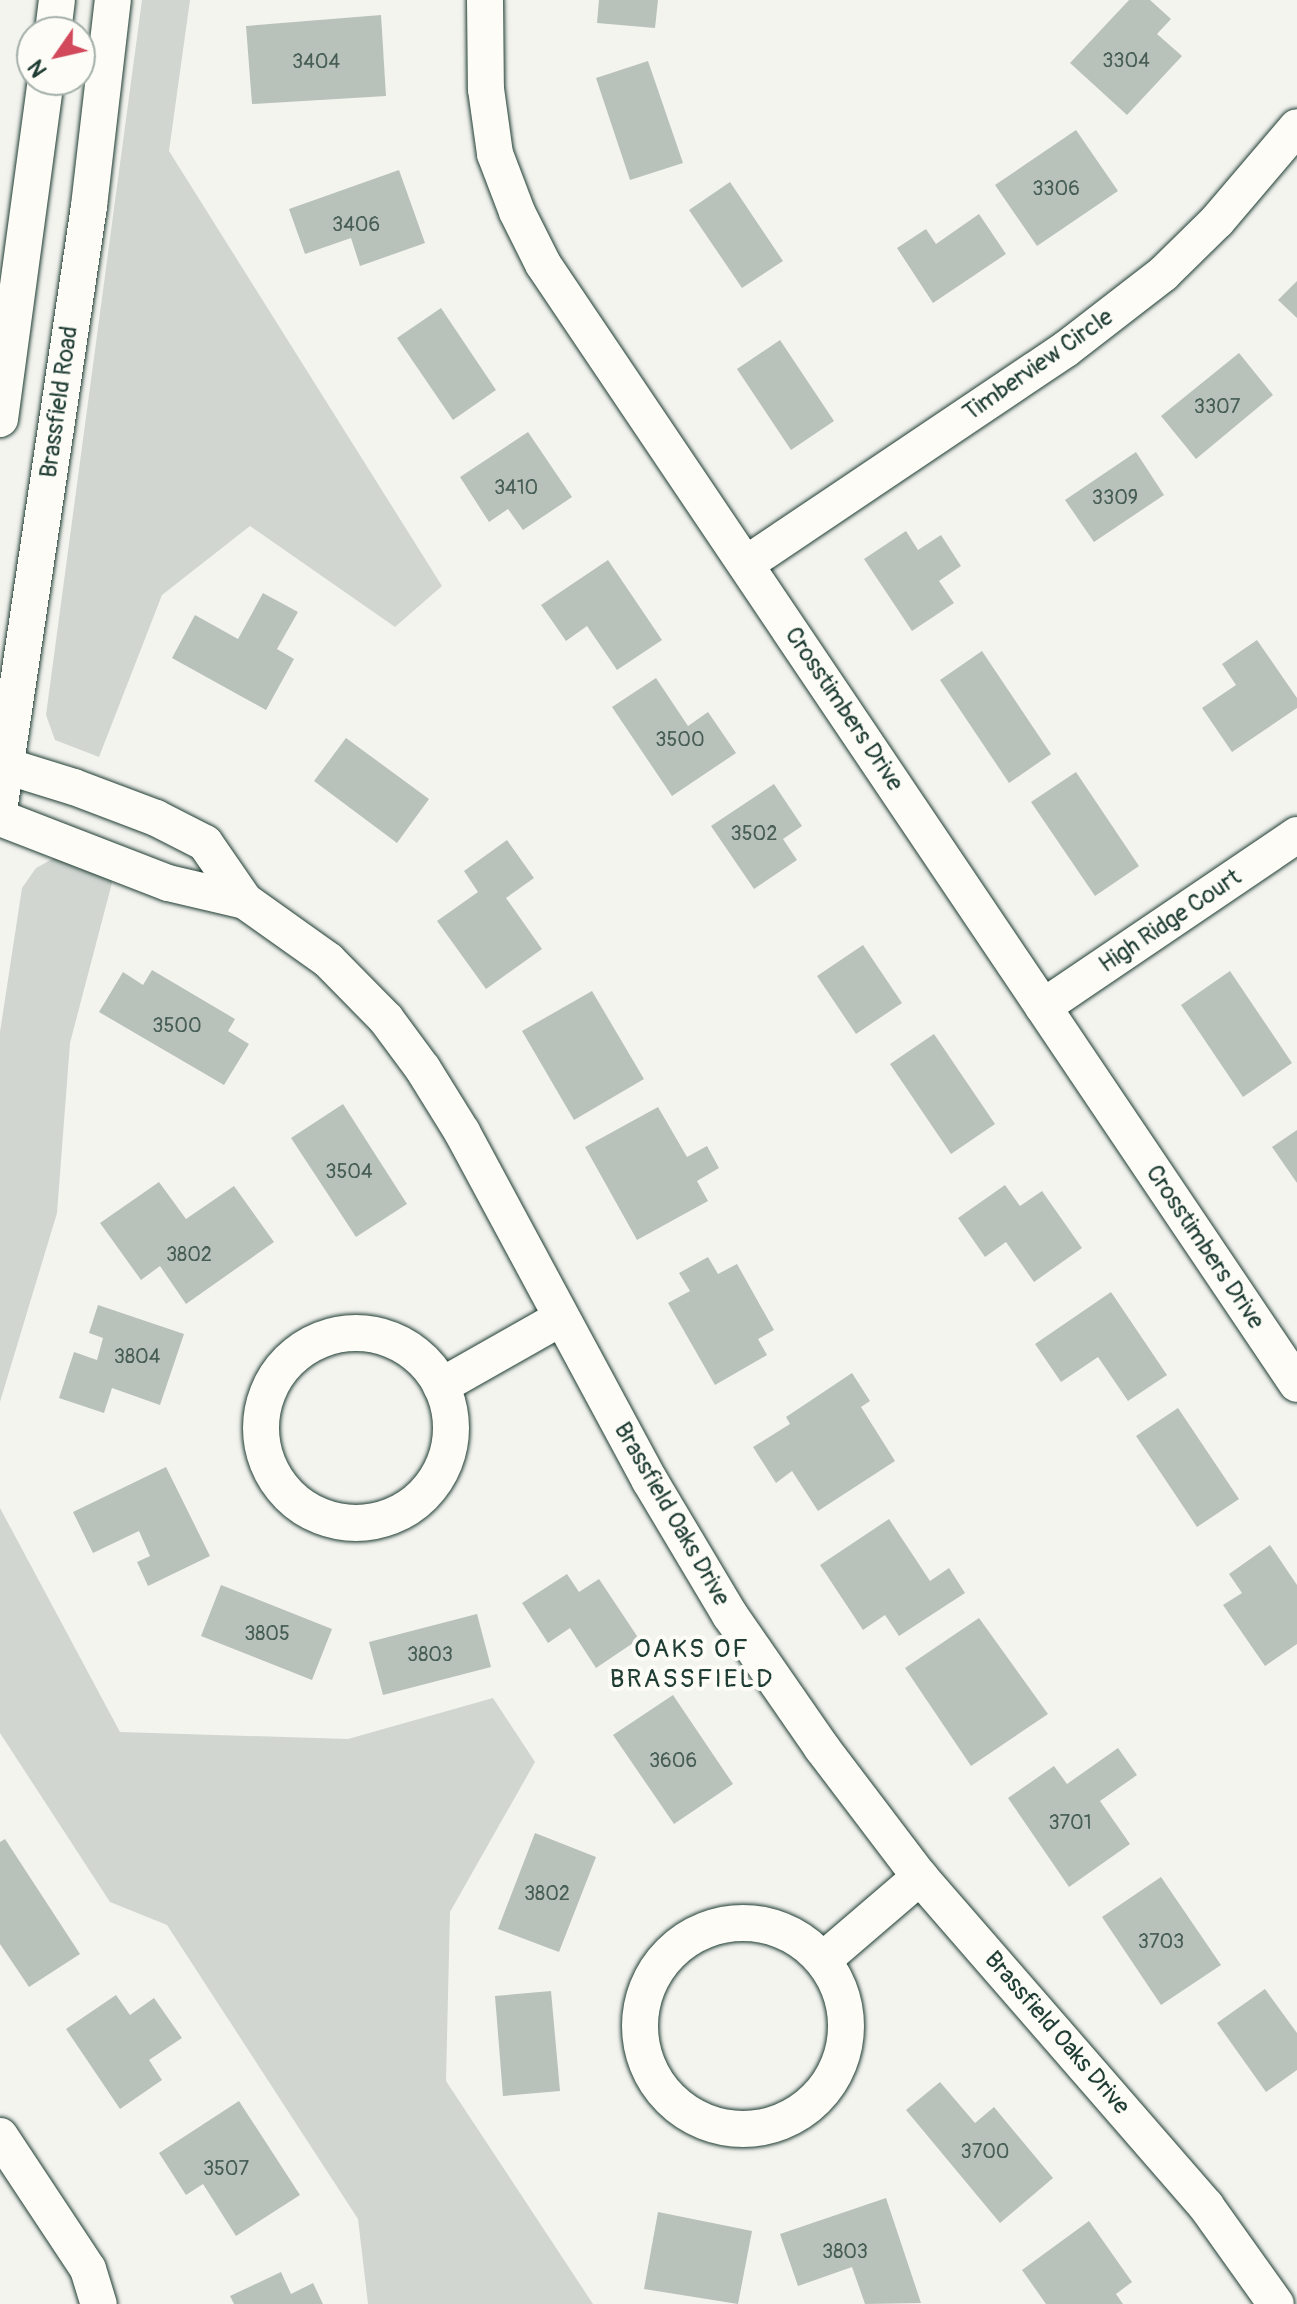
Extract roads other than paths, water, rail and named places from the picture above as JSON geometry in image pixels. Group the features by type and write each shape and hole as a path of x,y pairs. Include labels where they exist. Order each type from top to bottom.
{"street":[{"name":"Brassfield Road","path":"0,804 89,206 113,0"},
{"name":"Crosstimbers Drive","path":"485,0 486,89 495,154 517,212 543,264 1297,1384"},
{"path":"0,419 44,96"},
{"name":"Timberview Circle","path":"746,564 1066,349 1163,274 1217,221 1297,127"},
{"name":"Brassfield Oaks Drive","path":"3,768 74,787 156,818 205,843 245,901 328,960 386,1019 423,1069 462,1132 650,1481 730,1615 822,1748 920,1877 1206,2206 1276,2304"},
{"name":"Brassfield Oaks Drive","path":"0,818 168,883 245,901"},
{"name":"High Ridge Court","path":"1043,1007 1297,835"},
{"path":"441,1386 561,1318"},
{"path":"353,1332 375,1334 414,1352 441,1386 451,1427 449,1448 432,1485 400,1512 381,1520 339,1522 301,1505 273,1474 260,1433 268,1390 286,1364 311,1343 353,1332"},
{"path":"823,1960 920,1877"},
{"path":"730,1923 764,1924 797,1937 823,1960 838,1986 845,2016 844,2046 834,2075 816,2099 792,2117 733,2129 704,2122 678,2106 655,2081 641,2049 640,2014 649,1981 678,1946 697,1932 730,1923"},
{"path":"0,2136 88,2269 99,2304"}],"district":[{"name":"OAKS OF BRASSFIELD","path":"692,1665"}]}
